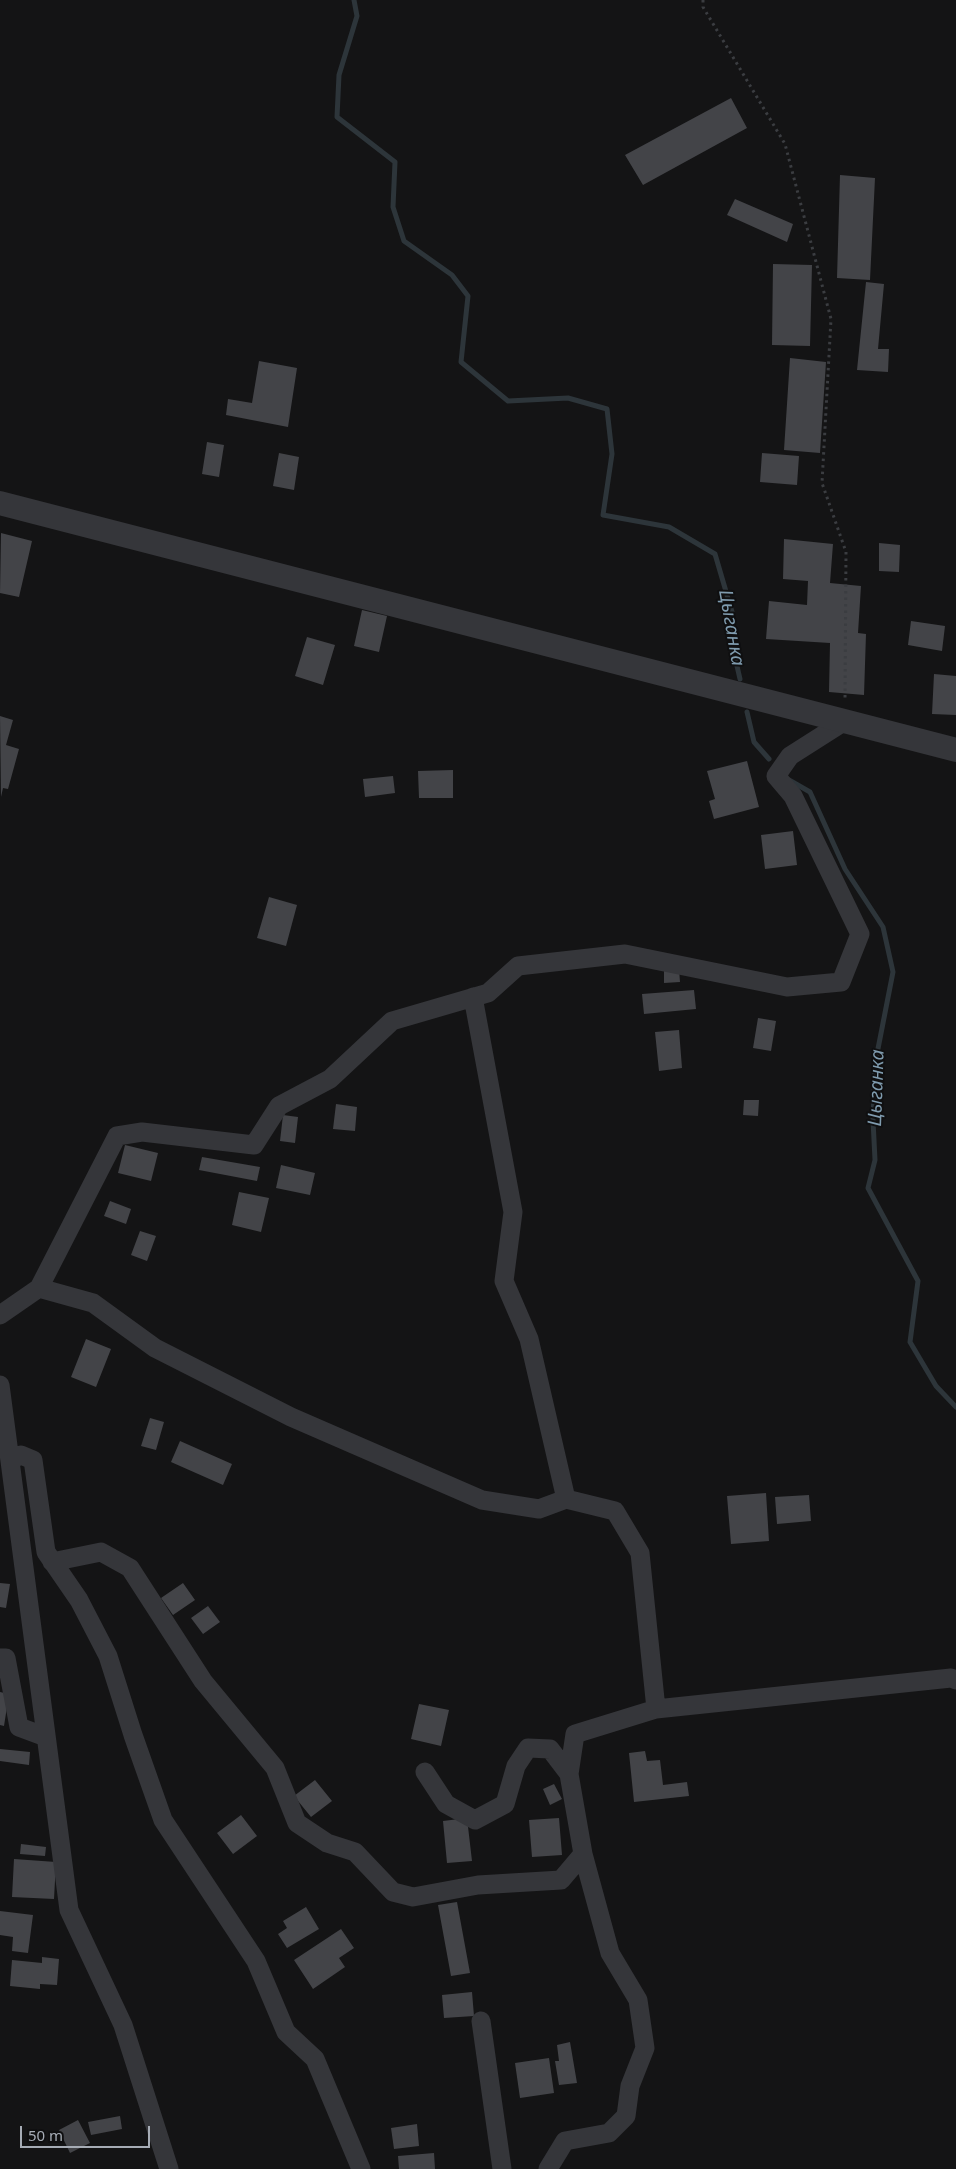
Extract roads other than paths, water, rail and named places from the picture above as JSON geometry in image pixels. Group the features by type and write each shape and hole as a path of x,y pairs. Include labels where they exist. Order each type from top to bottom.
{"street":[{"path":"0,503 956,750"},
{"path":"0,1315 39,1288 117,1136 142,1132 254,1145 279,1106 330,1079 392,1021 488,993 518,966 625,954 787,987 841,982 860,934 792,796 776,776 790,756 845,721"},
{"path":"473,997 513,1212 504,1281 529,1338 566,1500"},
{"path":"39,1288 94,1303 155,1348 292,1417 482,1500 539,1509 566,1500 615,1511 640,1553 656,1709"},
{"path":"0,1385 7,1472 69,1910 123,2025 169,2169"},
{"path":"7,1472 21,1455 33,1460 46,1552 80,1600 108,1656 132,1735 163,1820 256,1962 286,2032 315,2059 360,2169"},
{"path":"52,1562 101,1552 130,1568 203,1681 275,1768 297,1823 327,1843 355,1852 393,1892 413,1897 478,1884 560,1880 583,1854"},
{"path":"0,1658 6,1658 19,1726 46,1737"},
{"path":"548,2169 565,2141 609,2133 626,2116 630,2086 645,2048 638,2000 610,1953 583,1854 569,1774 575,1734 656,1709 952,1678 956,1680"},
{"path":"425,1772 446,1804 475,1820 505,1804 516,1766 528,1748 550,1749 569,1774"},
{"path":"481,2021 502,2169"}],"waterway":[{"name":"Цыганка","path":"354,0 357,16 339,75 337,117 395,162 393,207 404,241 452,275 468,296 461,362 508,401 568,398 607,409 612,454 603,515 669,527 715,554 732,612 734,653 740,679"},
{"name":"Цыганка","path":"747,712 754,742 769,759"},
{"name":"Цыганка","path":"789,780 810,792 845,869 883,927 893,972 875,1064 873,1120 875,1160 868,1188 918,1281 910,1342 936,1386 956,1407"}]}
